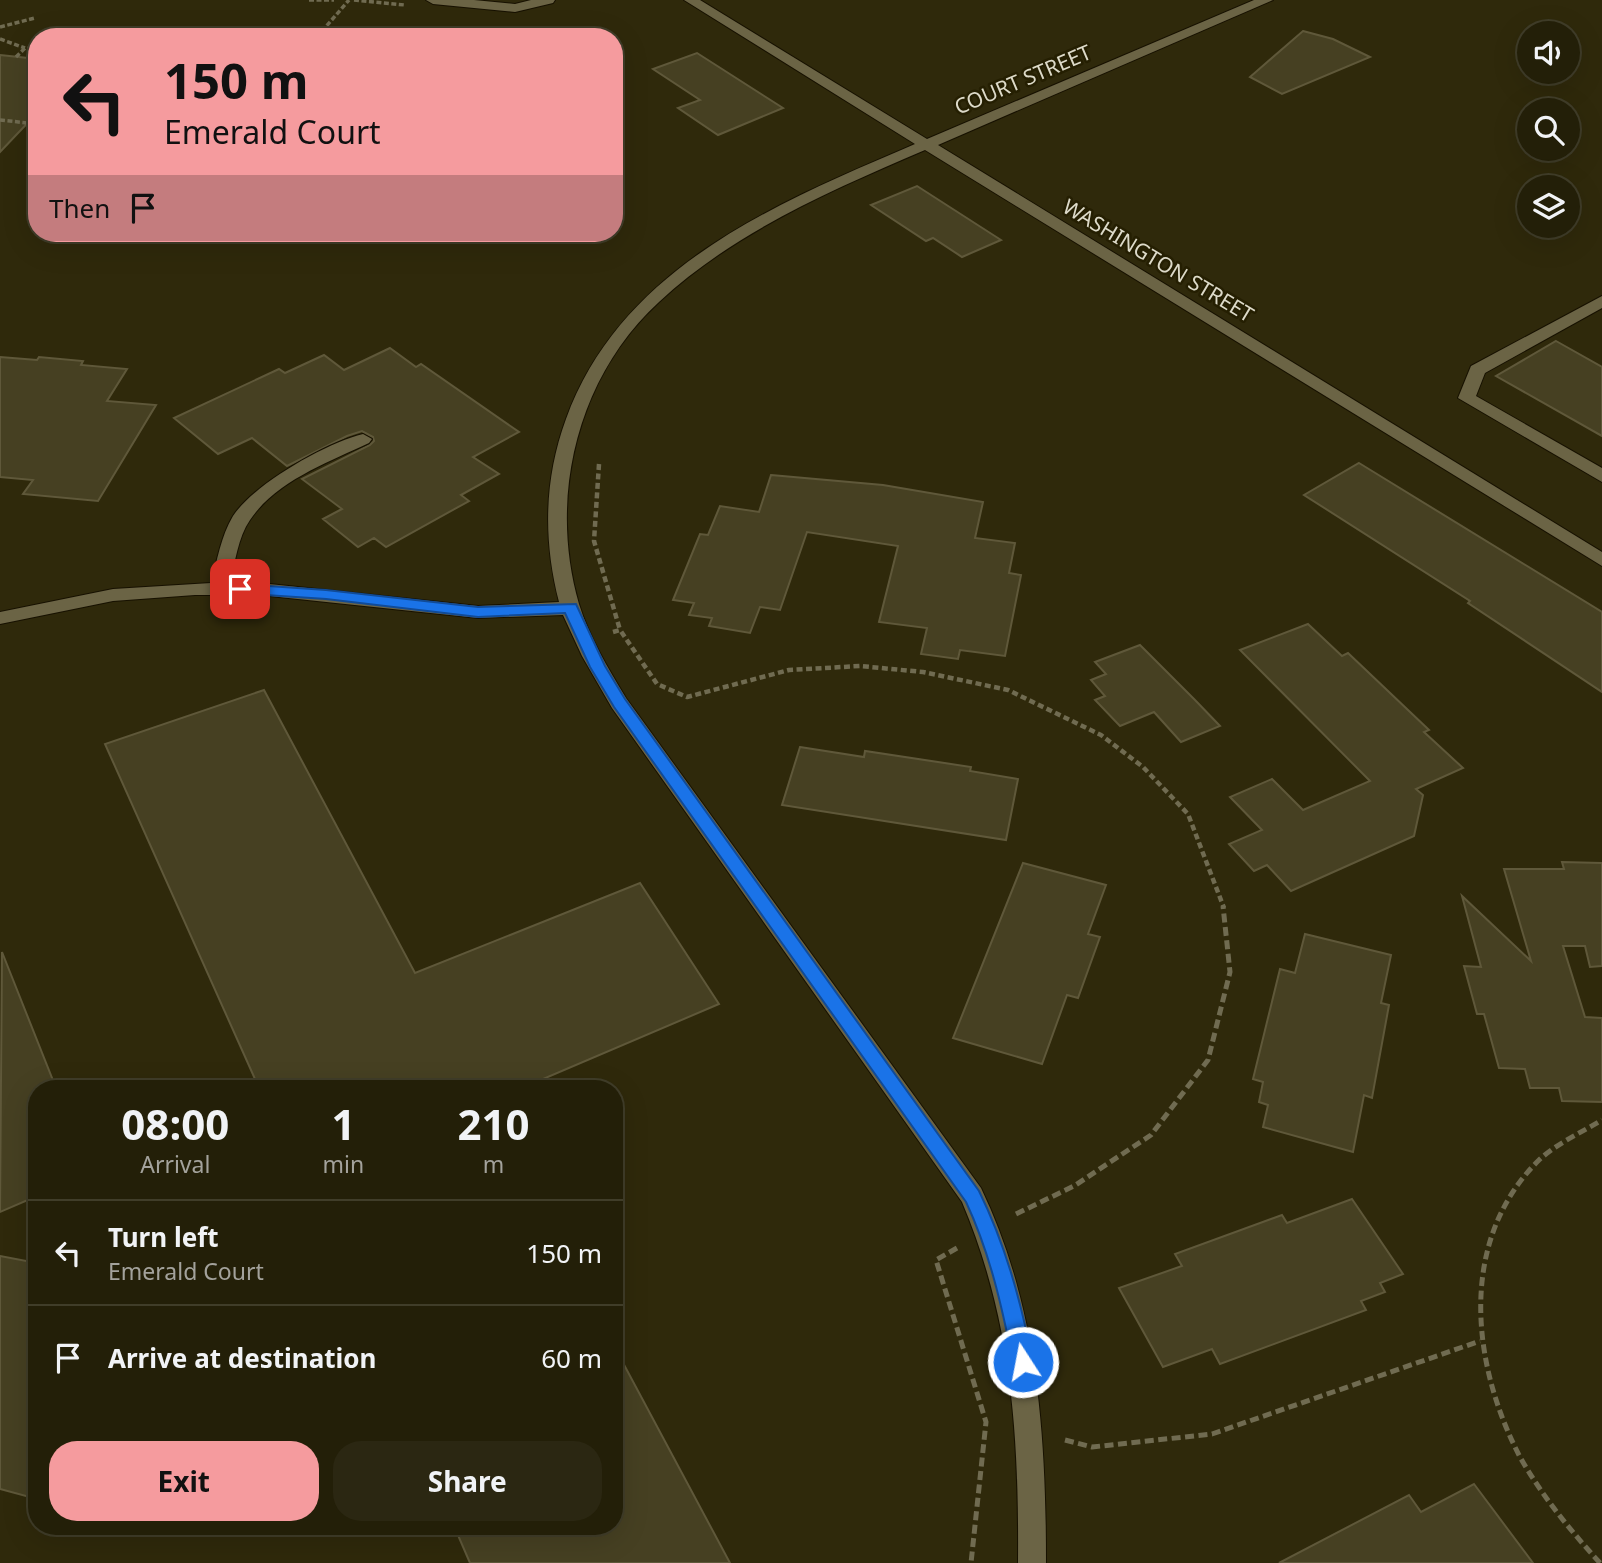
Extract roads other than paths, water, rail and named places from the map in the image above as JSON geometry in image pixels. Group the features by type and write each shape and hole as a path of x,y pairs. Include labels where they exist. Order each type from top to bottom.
{"street":[{"path":"433,0 514,8 548,0"},
{"name":"WASHINGTON STREET","path":"691,0 1602,560"},
{"name":"COURT STREET","path":"1032,1563 1033,1496 1023,1362 1011,1301 989,1230 972,1196 620,703 583,638 570,608 557,527 558,486 563,450 595,370 621,332 659,295 700,262 799,202 925,145 1266,0"},
{"path":"1598,308 1477,370 1467,398 1602,476"},
{"path":"219,589 240,519 270,489 310,465 363,439"},
{"path":"0,618 113,595 219,589 260,589 478,612 570,608"}]}
